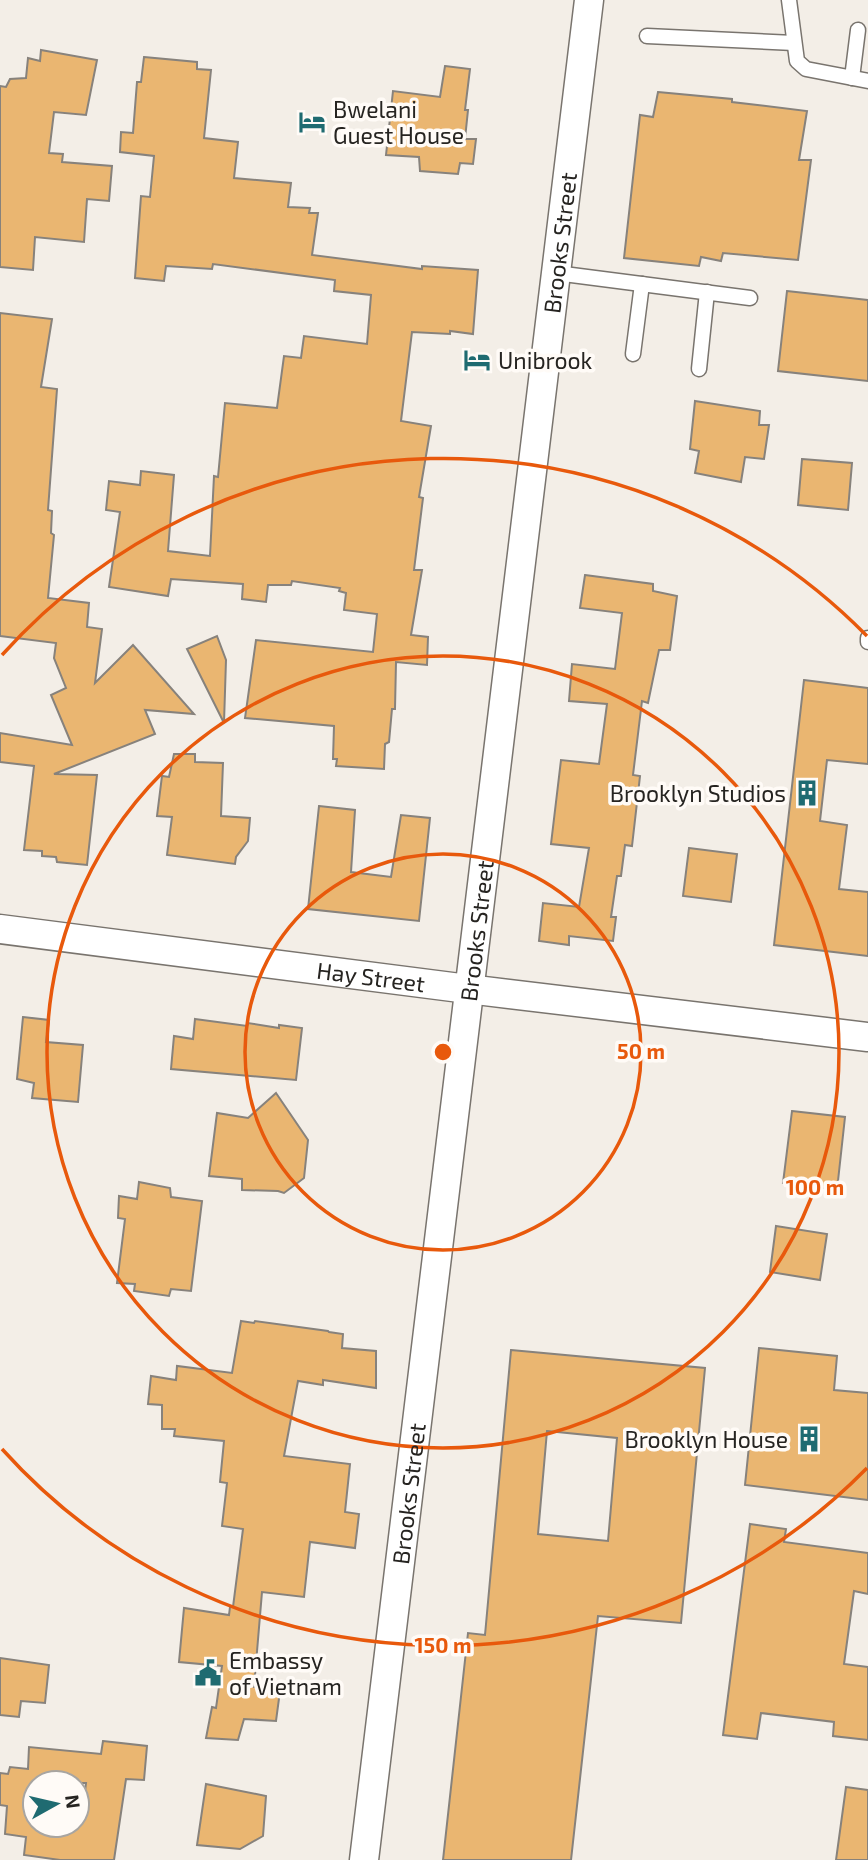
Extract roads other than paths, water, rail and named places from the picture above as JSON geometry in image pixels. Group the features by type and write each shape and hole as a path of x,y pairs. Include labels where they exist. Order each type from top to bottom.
{"street":[{"name":"Brooks Street","path":"364,1860 589,0"},
{"name":"Hay Street","path":"0,929 868,1037"}],"lane":[{"path":"789,0 797,61 806,69 868,81"},
{"path":"852,78 858,30"},
{"path":"647,36 794,43"},
{"path":"556,273 750,298"},
{"path":"633,354 642,284"},
{"path":"699,369 707,292"}],"place":[{"name":"Bwelani Guest House","path":"312,122"},
{"name":"Unibrook","path":"477,360"},
{"name":"Brooklyn Studios","path":"807,793"},
{"name":"Brooklyn House","path":"809,1439"},
{"name":"Embassy of Vietnam","path":"208,1673"}]}
